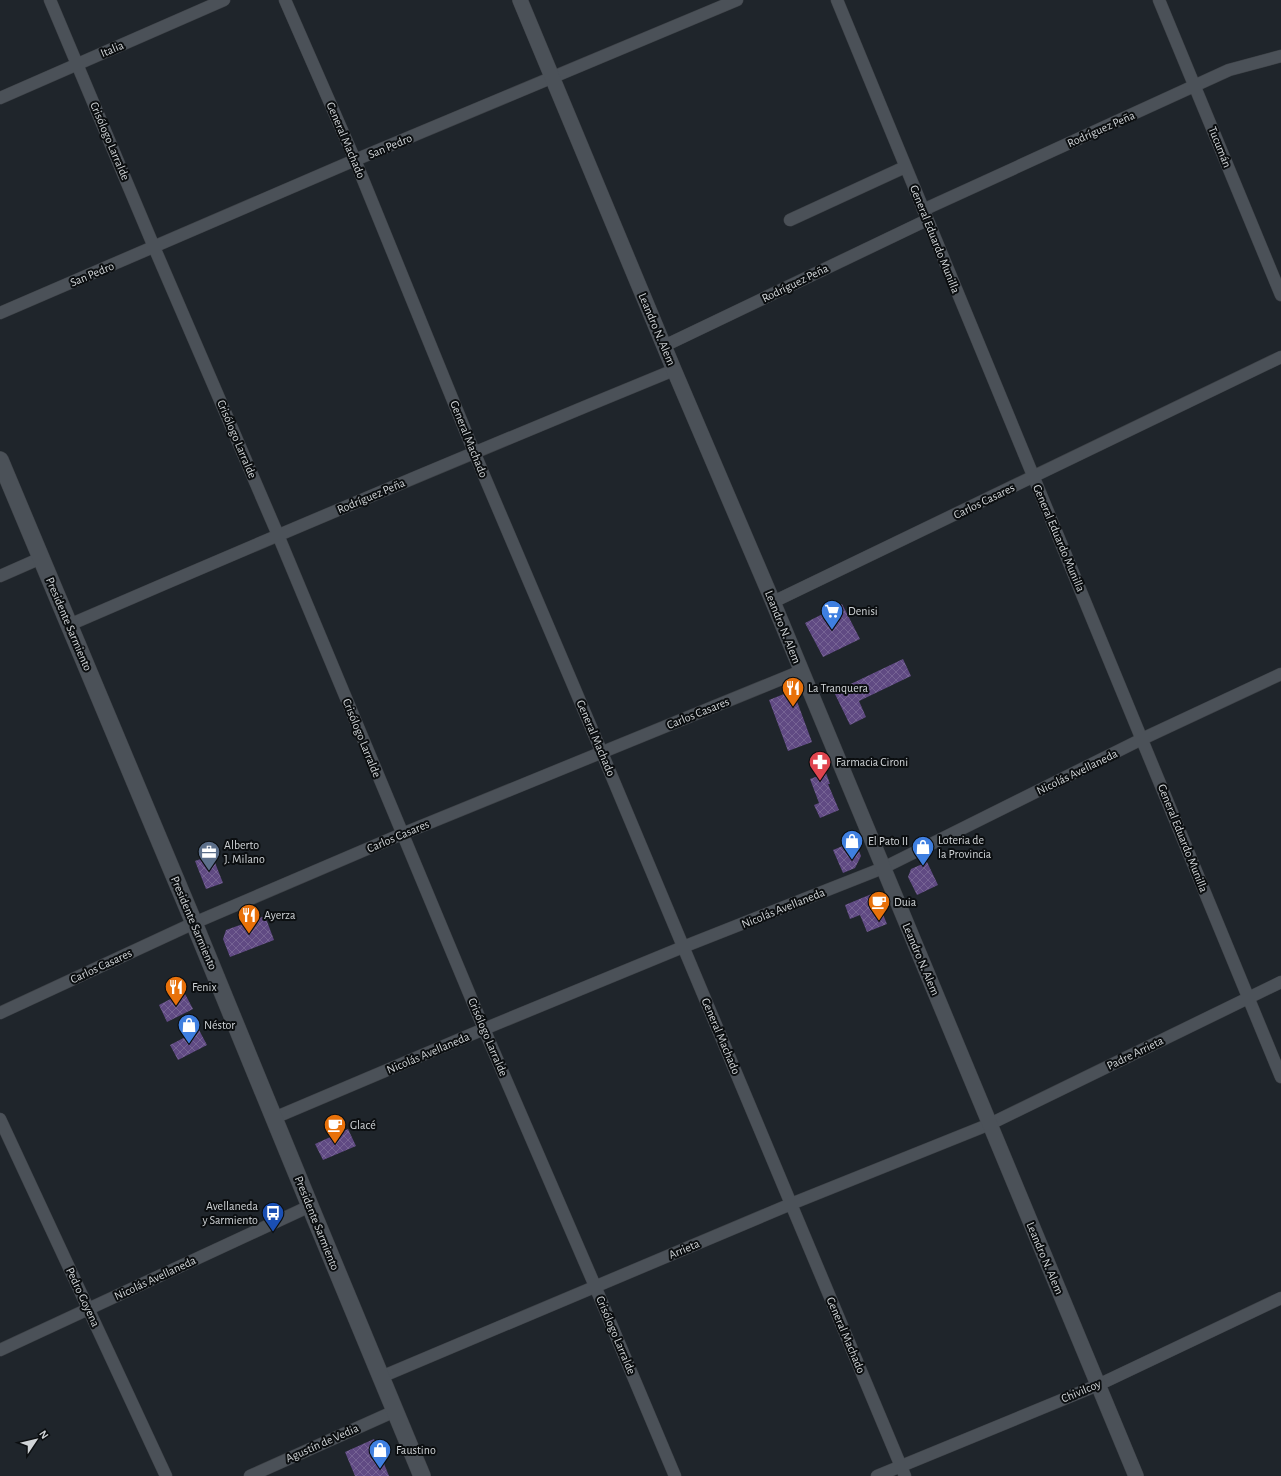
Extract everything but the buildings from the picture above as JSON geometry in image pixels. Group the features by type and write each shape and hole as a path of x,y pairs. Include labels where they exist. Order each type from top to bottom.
{"main road":[{"name":"Presidente Sarmiento","path":"0,460 194,923 422,1476"}],"street":[{"name":"Crisólogo Larralde","path":"50,0 278,535 484,1029 675,1476"},
{"name":"Italia","path":"0,98 224,0"},
{"name":"General Machado","path":"284,0 355,160 474,452 903,1471"},
{"name":"Leandro N. Alem","path":"520,0 674,370 773,602 1136,1476"},
{"name":"San Pedro","path":"0,313 355,160 737,0"},
{"name":"General Eduardo Munilla","path":"836,0 1281,1077"},
{"name":"Tucumán","path":"1159,0 1281,295"},
{"name":"Rodríguez Peña","path":"664,346 925,215 1229,70 1281,56"},
{"path":"790,220 905,167"},
{"name":"Carlos Casares","path":"773,602 1281,357"},
{"name":"Rodríguez Peña","path":"69,625 474,452 674,370"},
{"path":"0,576 41,558"},
{"name":"Carlos Casares","path":"0,1013 194,923 402,834 801,671"},
{"name":"Nicolás Avellaneda","path":"274,1118 683,947 883,868 1142,739 1281,674"},
{"name":"Padre Arrieta","path":"990,1124 1281,982"},
{"name":"Pedro Goyena","path":"0,1119 166,1476"},
{"name":"Arrieta","path":"381,1377 791,1204 990,1124"},
{"name":"Nicolás Avellaneda","path":"0,1350 310,1206"},
{"name":"Chivilcoy","path":"877,1476 903,1471 1098,1384 1281,1298"},
{"name":"Agustín de Vedia","path":"250,1476 395,1411"}],"place":[{"name":"Denisi","path":"832,630"},
{"name":"La Tranquera","path":"793,708"},
{"name":"Farmacia Cironi","path":"820,782"},
{"name":"El Pato II","path":"852,860"},
{"name":"Loteria de la Provincia","path":"923,866"},
{"name":"Alberto J. Milano","path":"209,872"},
{"name":"Duia","path":"879,922"},
{"name":"Ayerza","path":"249,934"},
{"name":"Fenix","path":"176,1006"},
{"name":"Néstor","path":"189,1044"},
{"name":"Glacé","path":"335,1144"},
{"name":"Avellaneda y Sarmiento","path":"273,1232"},
{"name":"Faustino","path":"380,1470"}]}
